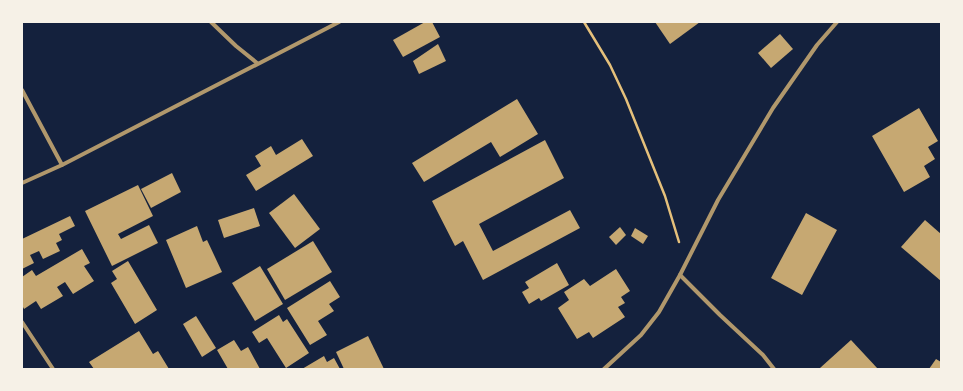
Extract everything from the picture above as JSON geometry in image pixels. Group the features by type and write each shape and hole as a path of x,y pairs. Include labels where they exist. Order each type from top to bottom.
{"street":[{"path":"211,22 236,46 257,63"},
{"path":"22,183 62,165 339,22"},
{"path":"604,369 641,335 659,312 686,264 718,200 773,108 817,46 837,22"},
{"path":"22,90 62,165"},
{"path":"680,275 720,316 763,355 774,369"},
{"path":"22,322 53,369"}],"path":[{"path":"584,22 610,65 626,99 665,196 686,264"}],"building":[{"path":"425,22 432,22 440,37 403,57 393,40"},
{"path":"655,22 700,22 670,44"},
{"path":"780,34 793,49 771,68 758,53"},
{"path":"438,44 446,61 419,74 413,61"},
{"path":"517,99 538,134 500,157 491,142 424,182 412,163"},
{"path":"919,108 938,141 928,147 935,159 924,166 930,177 904,192 872,136"},
{"path":"302,139 313,156 256,191 246,175 261,166 255,156 271,146 276,155"},
{"path":"545,140 564,178 479,224 493,251 570,210 580,228 483,280 463,241 455,246 432,201"},
{"path":"172,173 181,192 151,208 141,189"},
{"path":"138,185 153,216 118,234 121,239 149,225 158,243 112,266 85,211"},
{"path":"294,194 320,229 295,248 269,213"},
{"path":"254,208 260,226 224,238 218,220"},
{"path":"806,213 837,230 802,295 771,278"},
{"path":"70,216 75,226 59,234 62,240 56,243 60,251 43,259 39,251 30,255 34,263 22,269 22,239"},
{"path":"925,220 941,234 941,281 901,247"},
{"path":"197,226 203,242 207,240 222,272 186,288 166,240"},
{"path":"620,227 626,235 616,245 609,237"},
{"path":"635,228 648,236 643,244 631,236"},
{"path":"313,241 332,272 285,300 267,269"},
{"path":"82,249 90,263 84,266 94,281 73,294 65,282 57,287 63,296 41,309 36,301 24,309 22,305 22,277 32,270 36,276"},
{"path":"128,261 157,310 135,324 111,283 117,279 112,271"},
{"path":"557,263 569,285 541,301 539,298 529,304 522,292 529,288 525,282"},
{"path":"260,266 283,304 255,321 232,283"},
{"path":"616,269 630,291 621,297 625,303 618,307 625,317 593,338 589,332 577,339 558,308 569,300 564,292 584,279 590,286"},
{"path":"330,281 340,297 329,304 334,311 318,321 327,335 310,345 287,308"},
{"path":"279,315 283,322 287,319 309,353 286,368 267,338 259,343 252,332"},
{"path":"196,316 216,348 202,357 183,324"},
{"path":"139,331 153,354 158,351 169,369 94,369 89,362"},
{"path":"368,336 384,369 344,369 336,352"},
{"path":"234,340 241,351 248,347 260,369 228,369 217,350"},
{"path":"851,340 878,369 820,368"},
{"path":"324,356 327,362 334,358 340,369 302,369"},
{"path":"936,359 941,362 941,369 929,369"}]}
